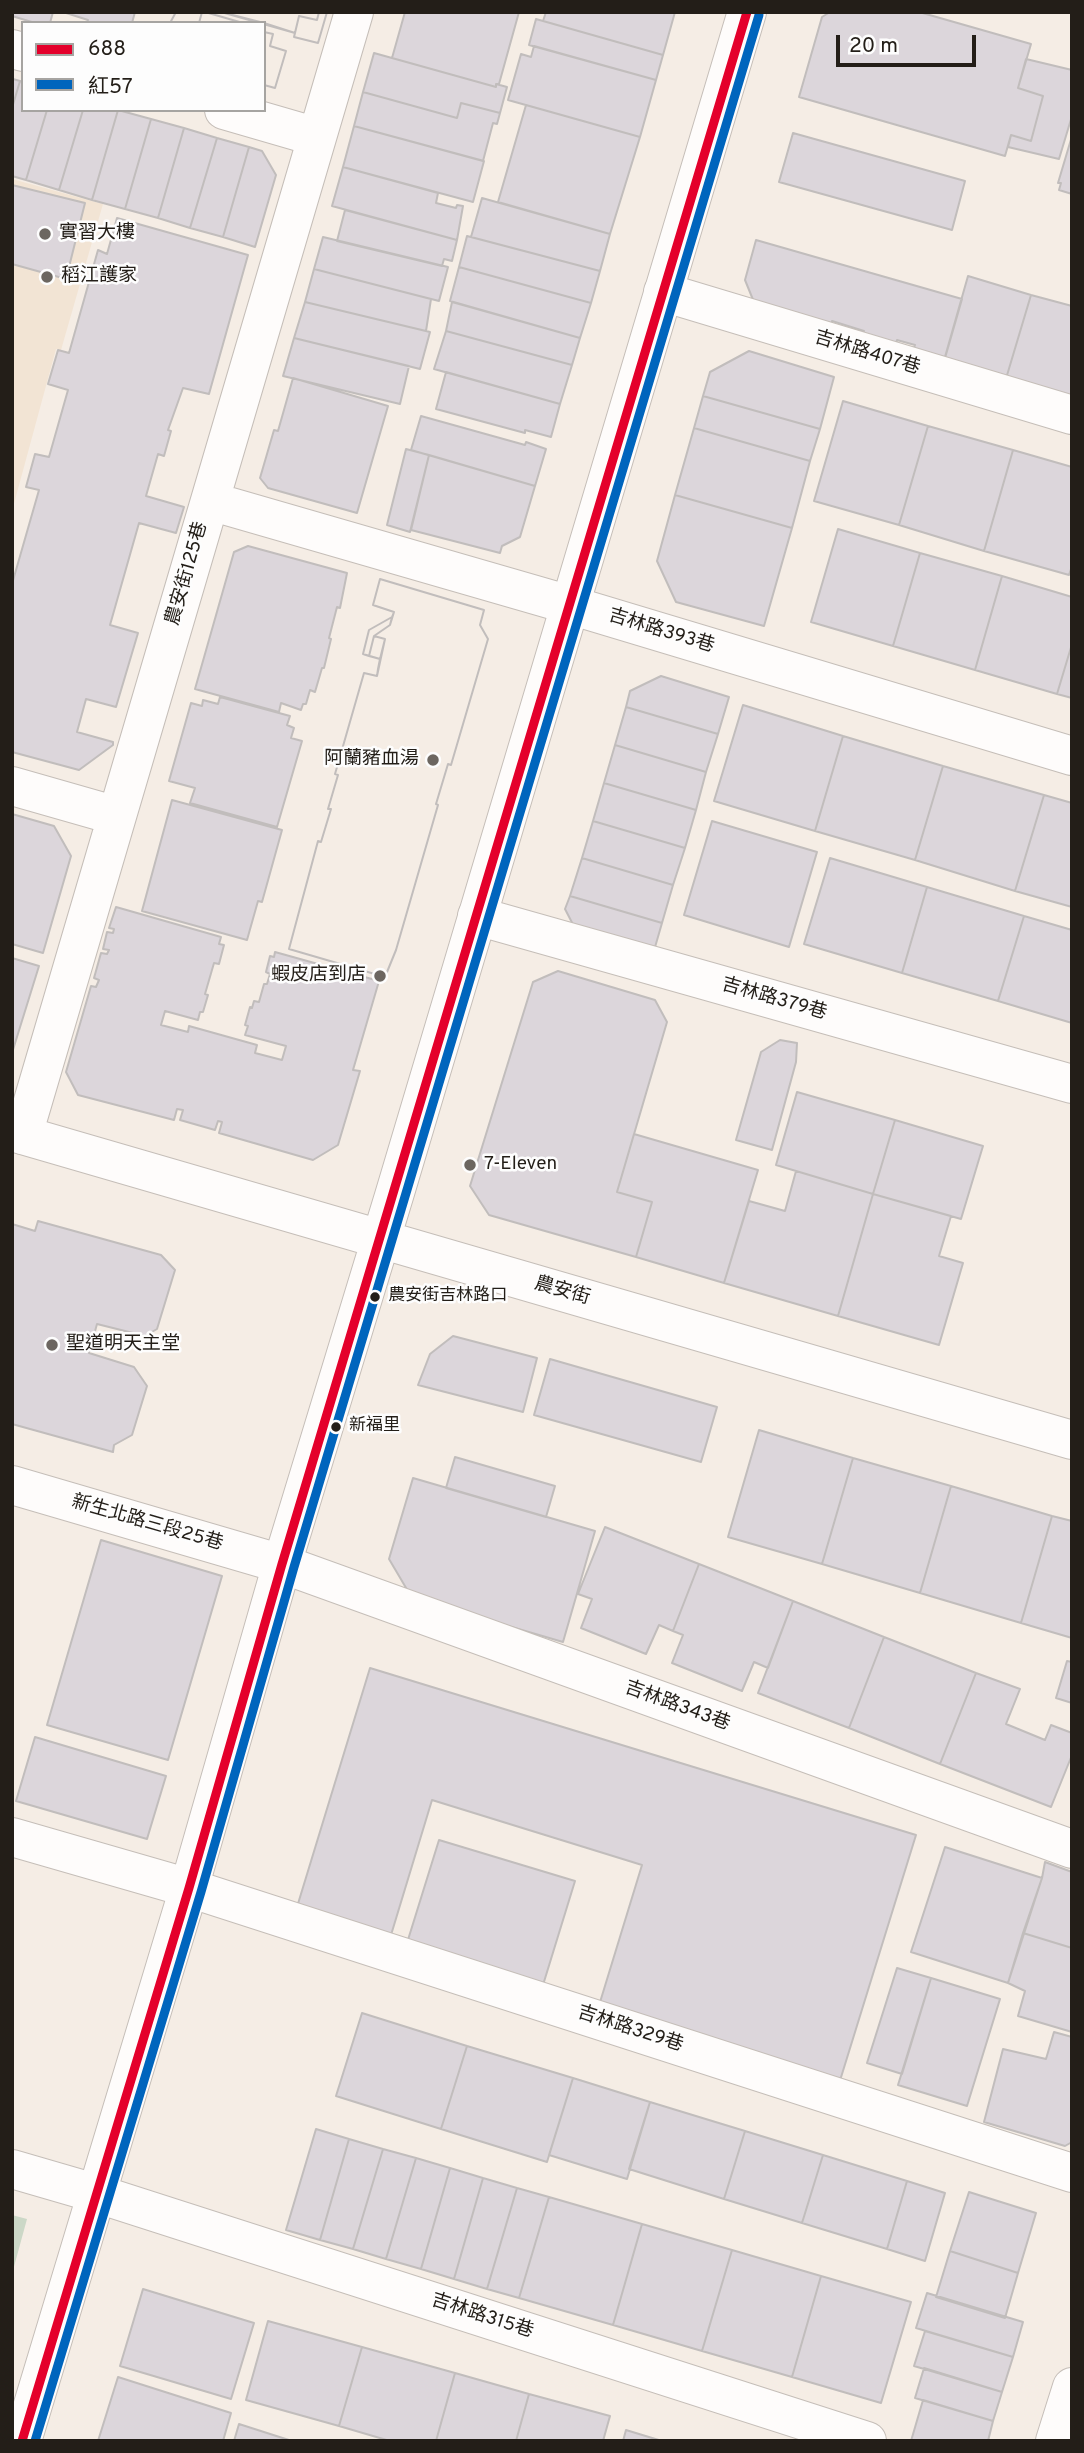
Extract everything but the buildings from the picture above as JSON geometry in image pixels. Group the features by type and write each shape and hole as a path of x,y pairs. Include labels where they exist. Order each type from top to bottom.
{"street":[{"name":"農安街125巷","path":"18,1134 117,816 354,12"},
{"path":"22,2441 98,2194 282,1564 747,12"},
{"path":"231,112 317,137"},
{"name":"吉林路407巷","path":"663,292 1072,415"},
{"name":"吉林路393巷","path":"210,500 1072,756"},
{"path":"12,786 117,816"},
{"name":"吉林路379巷","path":"477,916 1072,1084"},
{"name":"農安街","path":"18,1134 1072,1440"},
{"name":"新生北路三段25巷","path":"12,1485 282,1564"},
{"name":"吉林路343巷","path":"282,1564 1072,1849"},
{"name":"吉林路329巷","path":"12,1837 188,1888 1072,2173"},
{"name":"吉林路315巷","path":"12,2169 98,2194 867,2441"},
{"path":"1055,2441 1072,2387"}],"shaded area":[{"name":"稻江護家","path":"12,179 103,204 61,350 56,349 12,511"}],"green space":[{"path":"12,2215 27,2219 12,2274"}],"transit line":[{"name":"688","path":"22,2441 747,12"},
{"name":"紅57","path":"35,2441 759,15"}],"place":[{"name":"實習大樓","path":"45,234"},
{"name":"稻江護家","path":"47,277"},
{"name":"阿蘭豬血湯","path":"433,760"},
{"name":"蝦皮店到店","path":"380,976"},
{"name":"7-Eleven","path":"470,1165"},
{"name":"農安街吉林路口","path":"375,1297"},
{"name":"聖道明天主堂","path":"52,1345"},
{"name":"新福里","path":"336,1427"}]}
